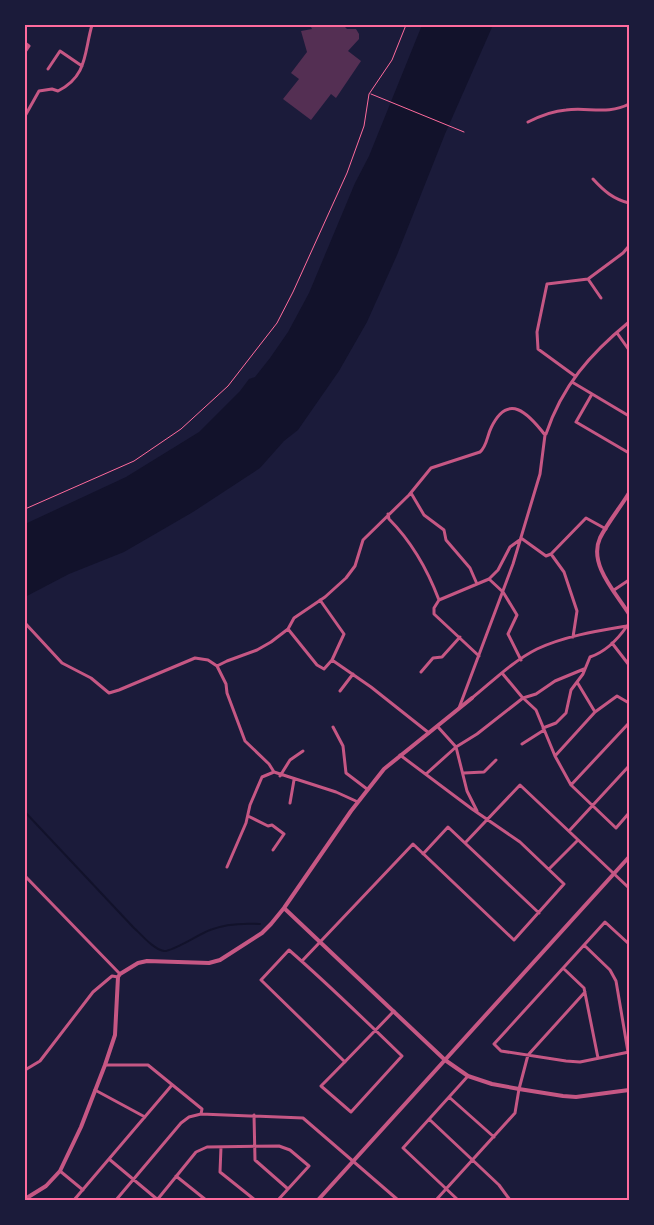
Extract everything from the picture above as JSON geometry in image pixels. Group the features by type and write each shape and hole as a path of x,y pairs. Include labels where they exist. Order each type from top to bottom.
{"street":[{"path":"25,116 39,91 58,91 76,77 86,57 92,25"},
{"path":"25,43 29,46 25,52"},
{"path":"48,69 60,51 82,66"},
{"path":"528,122 556,111 599,111 629,104"},
{"path":"593,179 605,192 629,203"},
{"path":"575,376 538,349 537,332 547,284 588,279 623,253 629,246"},
{"path":"588,279 601,298"},
{"path":"459,710 521,538 540,474 546,435 550,423 575,376 590,357 629,322"},
{"path":"617,333 629,350"},
{"path":"572,382 629,416"},
{"path":"592,394 576,422 629,453"},
{"path":"218,666 257,650 288,629 294,618 320,600 346,578 355,566 362,540 411,493 435,466 474,454 485,448 491,428 503,410 511,407 522,411 546,435"},
{"path":"411,493 424,515 444,530 446,540 470,568 477,584"},
{"path":"629,495 606,529 597,547 597,561 629,614"},
{"path":"388,514 389,519 403,532 432,582 439,600"},
{"path":"521,538 546,556 551,554 586,518 606,529"},
{"path":"479,656 434,614 434,608 439,600 489,579 498,570 510,547 521,538"},
{"path":"551,554 564,572 577,611 574,637"},
{"path":"489,579 503,592 517,615 508,634 521,660"},
{"path":"614,590 629,580"},
{"path":"288,629 317,664 324,669 332,660 344,634 320,600"},
{"path":"25,623 62,663 91,678 109,692 119,690 195,658 208,660 218,666 245,741 269,764 274,772 280,776 336,792 358,802"},
{"path":"25,1070 40,1061 97,988 112,976 119,975 138,963 147,961 209,963 220,960 262,933 284,908 367,789 384,768 438,727 502,673 536,650 588,632 628,625"},
{"path":"522,744 556,723 566,714 570,690 584,670 590,657 596,655 612,643 628,625"},
{"path":"422,672 433,658 442,657 460,637"},
{"path":"612,643 629,665"},
{"path":"332,660 430,733"},
{"path":"426,774 456,747 478,734 523,698 536,694 556,681 584,670"},
{"path":"502,673 536,710 555,756 571,785 616,828 629,813"},
{"path":"340,691 352,674"},
{"path":"576,682 595,712"},
{"path":"555,756 595,712 617,696 629,703"},
{"path":"571,785 629,723"},
{"path":"333,727 343,746 346,773 367,789"},
{"path":"438,727 456,747 468,791 477,811"},
{"path":"280,776 290,760 303,751"},
{"path":"302,961 414,844 514,940 564,884 520,842 400,754"},
{"path":"464,773 484,772 496,760"},
{"path":"569,831 629,766"},
{"path":"227,868 262,777 274,772"},
{"path":"290,803 294,780"},
{"path":"465,843 520,785 629,888"},
{"path":"248,816 268,826 272,825 284,834 273,850"},
{"path":"423,854 448,827 539,912"},
{"path":"549,870 578,840"},
{"path":"318,1200 629,857"},
{"path":"25,876 119,975 115,1035 72,1148 60,1171 46,1186 25,1199"},
{"path":"284,908 445,1060 468,1076 492,1084 562,1096 576,1097 629,1090"},
{"path":"584,945 610,970 616,981 628,1052 573,1062 501,1051 494,1044 584,945 606,922 629,944"},
{"path":"345,1062 260,980 289,950 302,961 375,1030 402,1056 352,1112 322,1086 345,1062 375,1030 394,1011"},
{"path":"563,968 584,988 598,1058"},
{"path":"436,1200 515,1114 518,1089 528,1055 585,992"},
{"path":"105,1065 148,1065 202,1109 201,1114"},
{"path":"458,1200 403,1148 468,1076"},
{"path":"74,1200 172,1085"},
{"path":"95,1090 145,1117"},
{"path":"449,1097 494,1137"},
{"path":"116,1200 181,1123 190,1117 201,1114 303,1118 397,1200"},
{"path":"254,1115 255,1160 288,1189"},
{"path":"429,1119 499,1185 510,1200"},
{"path":"110,1159 157,1200 199,1150 205,1147 280,1146 286,1148 309,1166 278,1200"},
{"path":"221,1147 220,1172 255,1200"},
{"path":"60,1171 83,1190"},
{"path":"176,1176 206,1200"}],"path":[{"path":"25,509 134,461 181,429 228,386 276,323 293,292 348,169 364,126 369,94 392,60 406,25"},
{"path":"371,94 464,132"}],"shaded area":[{"path":"422,25 493,25 445,134 397,255 367,322 339,371 298,430 284,441 260,468 193,512 124,552 69,574 25,597 25,524 126,477 199,432 240,391 249,379 255,377 270,358 288,332 309,293 355,183 369,156"}],"building":[{"path":"310,25 343,25 347,29 356,29 359,39 348,51 361,61 336,98 331,94 311,120 283,99 299,79 291,73 307,52 301,31 312,29"}],"waterway":[{"path":"25,812 133,927 160,950 168,951 205,932 222,926 260,924"}]}
